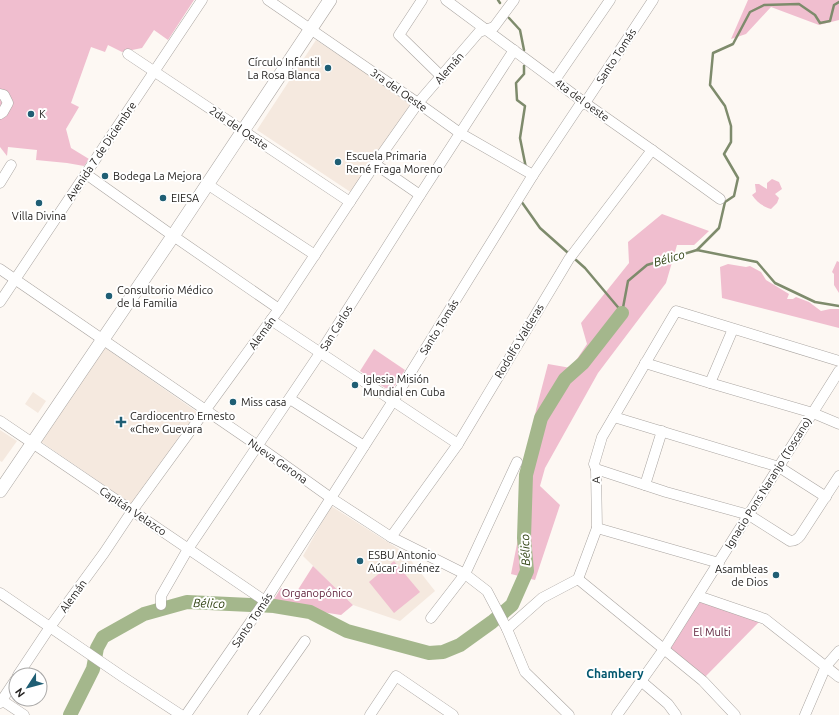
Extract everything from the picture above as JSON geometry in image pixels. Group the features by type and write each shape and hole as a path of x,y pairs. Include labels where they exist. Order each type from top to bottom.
{"main road":[{"path":"308,28 322,0"},
{"path":"0,480 30,441 171,235 308,28 330,0"},
{"path":"171,235 207,184 241,129"},
{"path":"0,492 30,441"}],"street":[{"name":"Avenida 7 de Diciembre","path":"0,302 202,0"},
{"name":"3ra del Oeste","path":"268,0 460,133 533,175"},
{"path":"422,0 400,35 442,77"},
{"name":"4ta del oeste","path":"446,0 585,103 720,199"},
{"name":"Alemán","path":"23,667 132,511 279,309 375,164 418,103 480,32 494,27 514,0"},
{"path":"555,80 610,0"},
{"name":"Santo Tomás","path":"186,715 265,601 393,401 533,175 580,106 585,103 653,0"},
{"name":"San Carlos","path":"161,605 160,596 188,549 290,399 420,194 514,50"},
{"name":"2da del Oeste","path":"128,54 350,202"},
{"path":"0,94 4,95 8,102 3,112 0,114"},
{"name":"Rodolfo Valderas","path":"391,537 458,444 569,259 652,150"},
{"path":"375,164 420,194"},
{"path":"0,183 11,166"},
{"path":"86,174 171,235 279,309"},
{"path":"207,184 315,255"},
{"name":"Nueva Gerona","path":"0,269 258,446 331,498 391,537 465,574 487,591 506,627 524,672 569,715"},
{"name":"A","path":"578,580 597,528 596,468 594,464 602,437 676,311 733,329"},
{"path":"271,320 458,444"},
{"path":"710,383 733,329 839,361"},
{"path":"646,363 813,413 839,424"},
{"name":"Ignacio Pons Naranjo (Toscano)","path":"617,715 664,649 839,371"},
{"path":"290,399 364,446"},
{"path":"614,416 778,467 826,496"},
{"name":"Capitán Velazco","path":"0,421 265,601"},
{"path":"645,485 662,431"},
{"path":"431,618 465,574 517,462"},
{"path":"596,468 666,492 749,515 790,542 798,539 839,476"},
{"path":"597,528 719,563"},
{"path":"506,627 542,598 578,580 703,681 735,715"},
{"path":"0,593 122,677 181,715"},
{"path":"698,596 765,619 839,677"},
{"path":"253,715 305,640"},
{"path":"805,715 826,666 839,651"},
{"path":"370,715 396,676 453,715"},
{"path":"641,681 668,704 676,715"},
{"path":"8,691 1,701 24,715"}],"shaded area":[{"name":"Escuela Primaria René Fraga Moreno","path":"316,40 411,103 352,193 257,130"},
{"name":"Cardiocentro Ernesto «Che» Guevara","path":"104,347 197,412 133,505 40,441"},
{"path":"33,392 46,401 38,413 25,404"},
{"path":"0,430 17,441 2,462 0,461"},
{"name":"ESBU Antonio Aúcar Jiménez","path":"331,506 405,553 435,591 400,621 353,605 303,556"}],"green space":[{"path":"0,0 194,0 168,40 154,30 142,48 122,52 108,45 105,52 91,47 71,103 79,107 66,129 71,148 89,159 84,166 36,160 37,150 8,147 7,156 0,147"},
{"path":"748,0 839,0 839,20 819,25 771,7 746,34 731,39"},
{"path":"772,179 779,182 782,189 775,194 779,198 777,203 771,209 760,204 752,195 756,192 755,184 759,184 767,189 767,183"},
{"path":"662,214 709,231 694,245 677,245 666,283 598,373 545,468 540,486 560,505 535,580 511,574 521,524 523,478 536,410 548,364 571,368 587,344 581,323 629,263 628,242"},
{"path":"837,261 839,262 839,293 834,285 834,274 832,272"},
{"path":"728,264 746,267 750,266 761,272 766,280 789,294 787,299 793,299 796,297 809,302 821,311 839,309 839,328 722,298 720,267"},
{"path":"374,349 405,370 391,392 360,371"},
{"path":"394,561 420,592 394,613 369,582"},
{"name":"Organopónico","path":"313,566 353,605 341,615 271,604 281,588 294,596"},
{"name":"El Multi","path":"701,600 759,622 705,677 669,649"}],"waterway":[{"path":"697,250 719,228 725,202 734,196 738,178 724,154 731,142 731,126 725,106 710,85 713,53 733,44 750,12 764,5 799,4 815,15 820,23 830,21 834,5 839,2"},
{"path":"509,18 520,30 524,50"},
{"path":"524,66 524,74 516,83 517,100 525,106 520,138 526,168"},
{"path":"521,201 540,228 567,252"},
{"name":"Bélico","path":"622,313 628,281 647,265 697,250 757,262 775,283 815,302 839,306"},
{"path":"576,260 585,268 622,312"},
{"name":"Bélico","path":"70,715 93,669 97,648 103,637 144,614 187,602 274,606 310,612 347,631 429,653 443,652 460,645 492,622 512,605 527,571 524,538 526,475 541,418 565,379 583,363 622,313"}],"place":[{"name":"Círculo Infantil La Rosa Blanca","path":"328,68"},
{"name":"K","path":"31,114"},
{"name":"Escuela Primaria René Fraga Moreno","path":"338,162"},
{"name":"Bodega La Mejora","path":"105,176"},
{"name":"EIESA","path":"163,198"},
{"name":"Villa Divina","path":"39,203"},
{"name":"Consultorio Médico de la Familia","path":"109,296"},
{"name":"Iglesia Misión Mundial en Cuba","path":"355,385"},
{"name":"Miss casa","path":"233,402"},
{"name":"Cardiocentro Ernesto «Che» Guevara","path":"121,422"},
{"name":"ESBU Antonio Aúcar Jiménez","path":"360,561"},
{"name":"Asambleas de Dios","path":"776,575"}],"district":[{"name":"Chambery","path":"615,673"}]}
